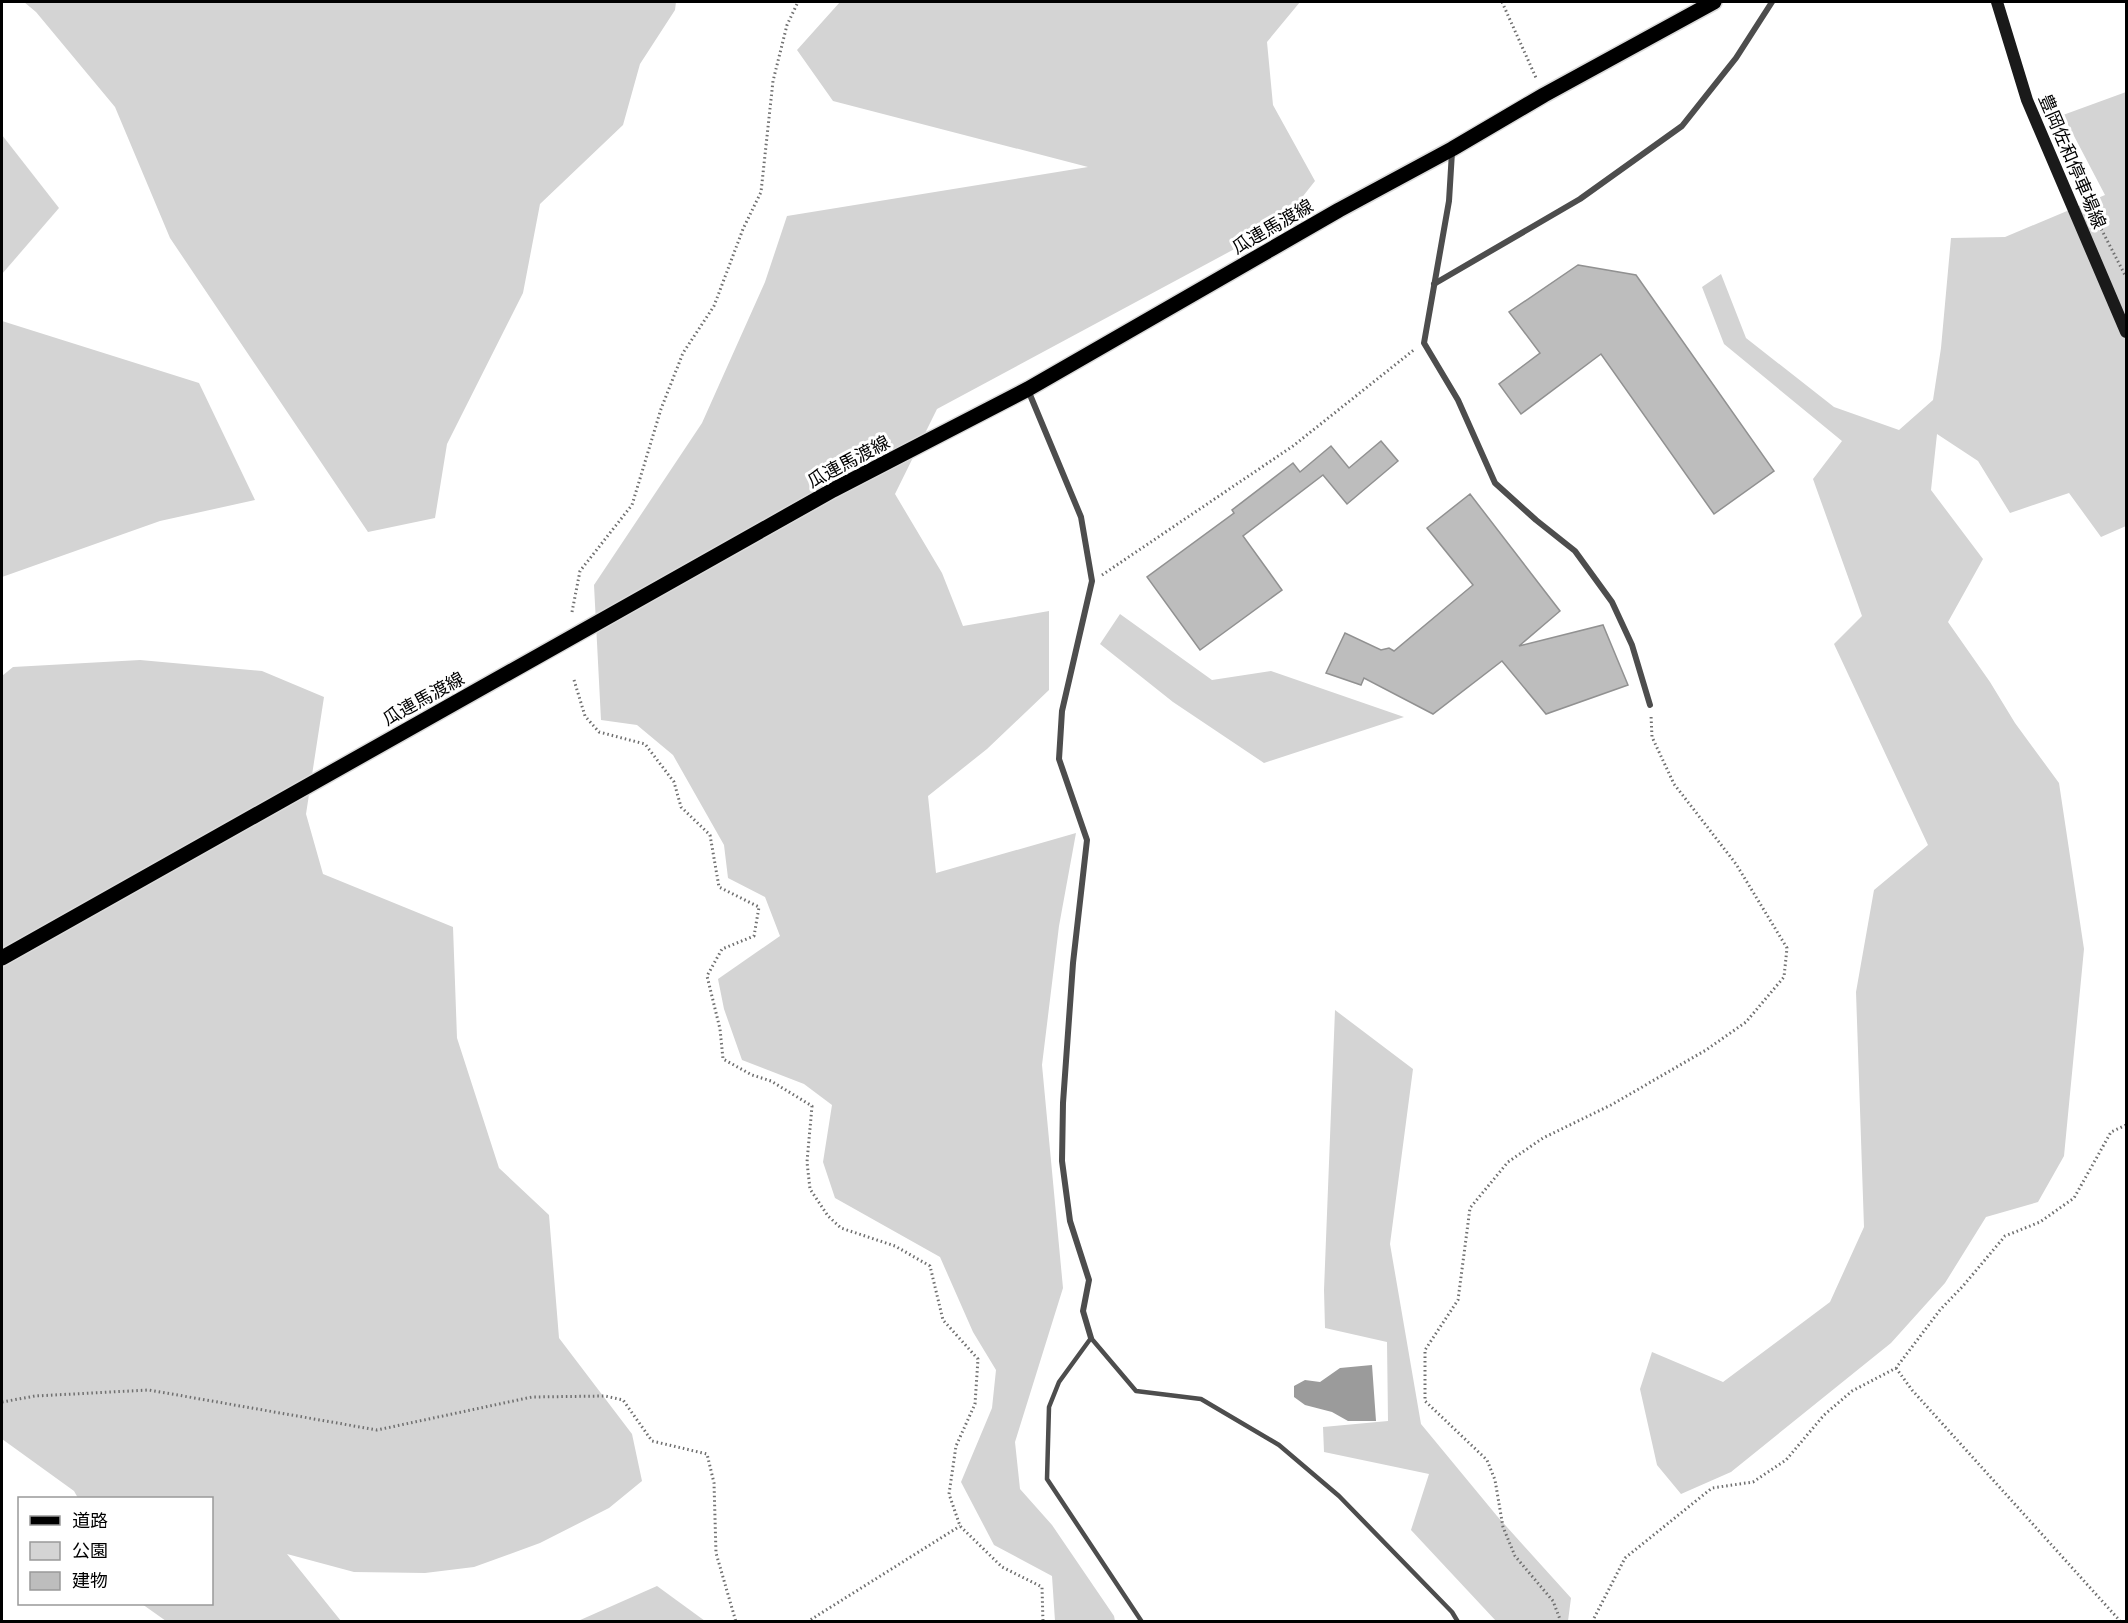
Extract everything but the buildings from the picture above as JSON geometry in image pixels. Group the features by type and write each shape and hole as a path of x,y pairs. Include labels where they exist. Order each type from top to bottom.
{"main road":[{"name":"瓜連馬渡線","path":"2,958 833,490 1028,389 1339,210 1714,2"},
{"name":"豊岡佐和停車場線","path":"1996,2 2027,100 2127,332"}],"street":[{"path":"1434,284 1580,199 1682,126 1736,58 1772,2"},
{"path":"1452,149 1449,201 1424,342 1458,400 1495,483 1575,551 1612,602 1632,645 1650,705"},
{"path":"1028,389 1080,517 1092,581 1062,711 1059,759 1087,840 1073,963 1063,1103 1062,1161 1070,1221 1089,1280 1083,1311 1090,1338"}],"lane":[{"path":"1142,1622 1047,1479 1049,1407 1059,1382 1090,1338 1136,1390 1201,1399 1279,1445 1339,1496 1452,1612 1458,1622"}],"path":[{"path":"572,612 580,571 632,505 661,409 682,353 714,306 743,229 762,192 773,81 787,26 798,2"},
{"path":"1502,2 1544,95"},
{"path":"1092,581 1293,446 1424,342"},
{"path":"574,680 585,716 599,732 645,744 674,782 681,807 710,835 719,887 759,907 754,936 722,949 707,976 720,1029 723,1059 752,1075 771,1081 812,1106 807,1162 810,1189 828,1216 841,1228 895,1246 930,1266 943,1320 978,1359 975,1404 956,1446 949,1494 960,1526 1002,1567 1042,1587 1042,1622"},
{"path":"1561,1622 1553,1601 1515,1556 1503,1527 1495,1480 1487,1460 1425,1401 1425,1350 1458,1300 1470,1208 1508,1162 1543,1138 1611,1105 1706,1050 1746,1022 1784,977 1787,948 1736,864 1674,784 1652,737 1650,705"},
{"path":"1593,1622 1625,1558 1712,1488 1753,1482 1786,1460 1824,1415 1852,1391 1896,1368 1940,1310 2005,1236 2040,1222 2074,1198 2111,1132 2127,1125"},
{"path":"1896,1368 1912,1390 2121,1622"},
{"path":"2,1402 35,1396 149,1390 377,1430 532,1397 605,1396 622,1400 652,1441 682,1450 707,1454 714,1483 716,1553 736,1622"},
{"path":"807,1622 960,1526"}],"green space":[{"path":"24,2 676,2 675,10 640,64 623,125 540,204 523,293 447,444 435,518 368,532 170,238 115,107 36,12"},
{"path":"840,2 1300,2 1267,42 1273,105 1315,181 1281,224 937,409 895,494 942,573 963,626 1049,611 1049,690 987,749 928,796 936,873 1076,833 1059,926 1042,1065 1063,1288 1015,1442 1020,1489 1052,1525 1114,1616 1115,1621 1055,1621 1052,1576 994,1545 961,1482 992,1408 996,1370 973,1332 940,1257 835,1198 823,1162 832,1105 804,1084 742,1060 724,1009 718,979 780,936 765,897 728,878 724,845 673,755 637,725 601,720 594,585 702,423 765,282 787,216 1088,167 833,101 797,50"},
{"path":"2126,92 2126,526 2101,537 2069,493 2010,513 1978,461 1937,434 1931,490 1983,559 1948,622 1990,682 2015,723 2059,783 2084,949 2064,1156 2038,1202 1986,1217 1945,1283 1891,1343 1731,1472 1681,1494 1657,1465 1640,1389 1652,1352 1723,1382 1830,1302 1864,1227 1856,992 1874,890 1928,845 1834,644 1862,616 1813,479 1842,441 1724,344 1702,287 1721,274 1746,338 1834,407 1899,430 1933,400 1941,348 1951,238 2005,237 2105,195 2063,115"},
{"path":"2,135 59,208 2,274"},
{"path":"2,321 199,383 255,500 160,521 2,577"},
{"path":"1120,614 1212,680 1271,671 1404,717 1264,763 1173,702 1100,644"},
{"path":"140,660 262,671 324,697 306,814 323,874 453,927 457,1038 499,1168 549,1215 559,1338 632,1434 642,1481 609,1508 540,1543 474,1567 425,1573 354,1572 287,1554 341,1621 166,1621 143,1605 213,1605 213,1497 77,1497 74,1491 2,1439 2,676 13,667"},
{"path":"1335,1010 1413,1069 1390,1244 1421,1424 1497,1516 1571,1598 1568,1621 1496,1621 1411,1530 1429,1474 1324,1452 1323,1427 1388,1421 1387,1342 1325,1328 1324,1290"},
{"path":"657,1586 705,1621 578,1621"}],"shaded area":[{"path":"1372,1365 1376,1421 1348,1421 1332,1412 1305,1405 1294,1397 1294,1386 1305,1380 1320,1382 1340,1368"}]}
